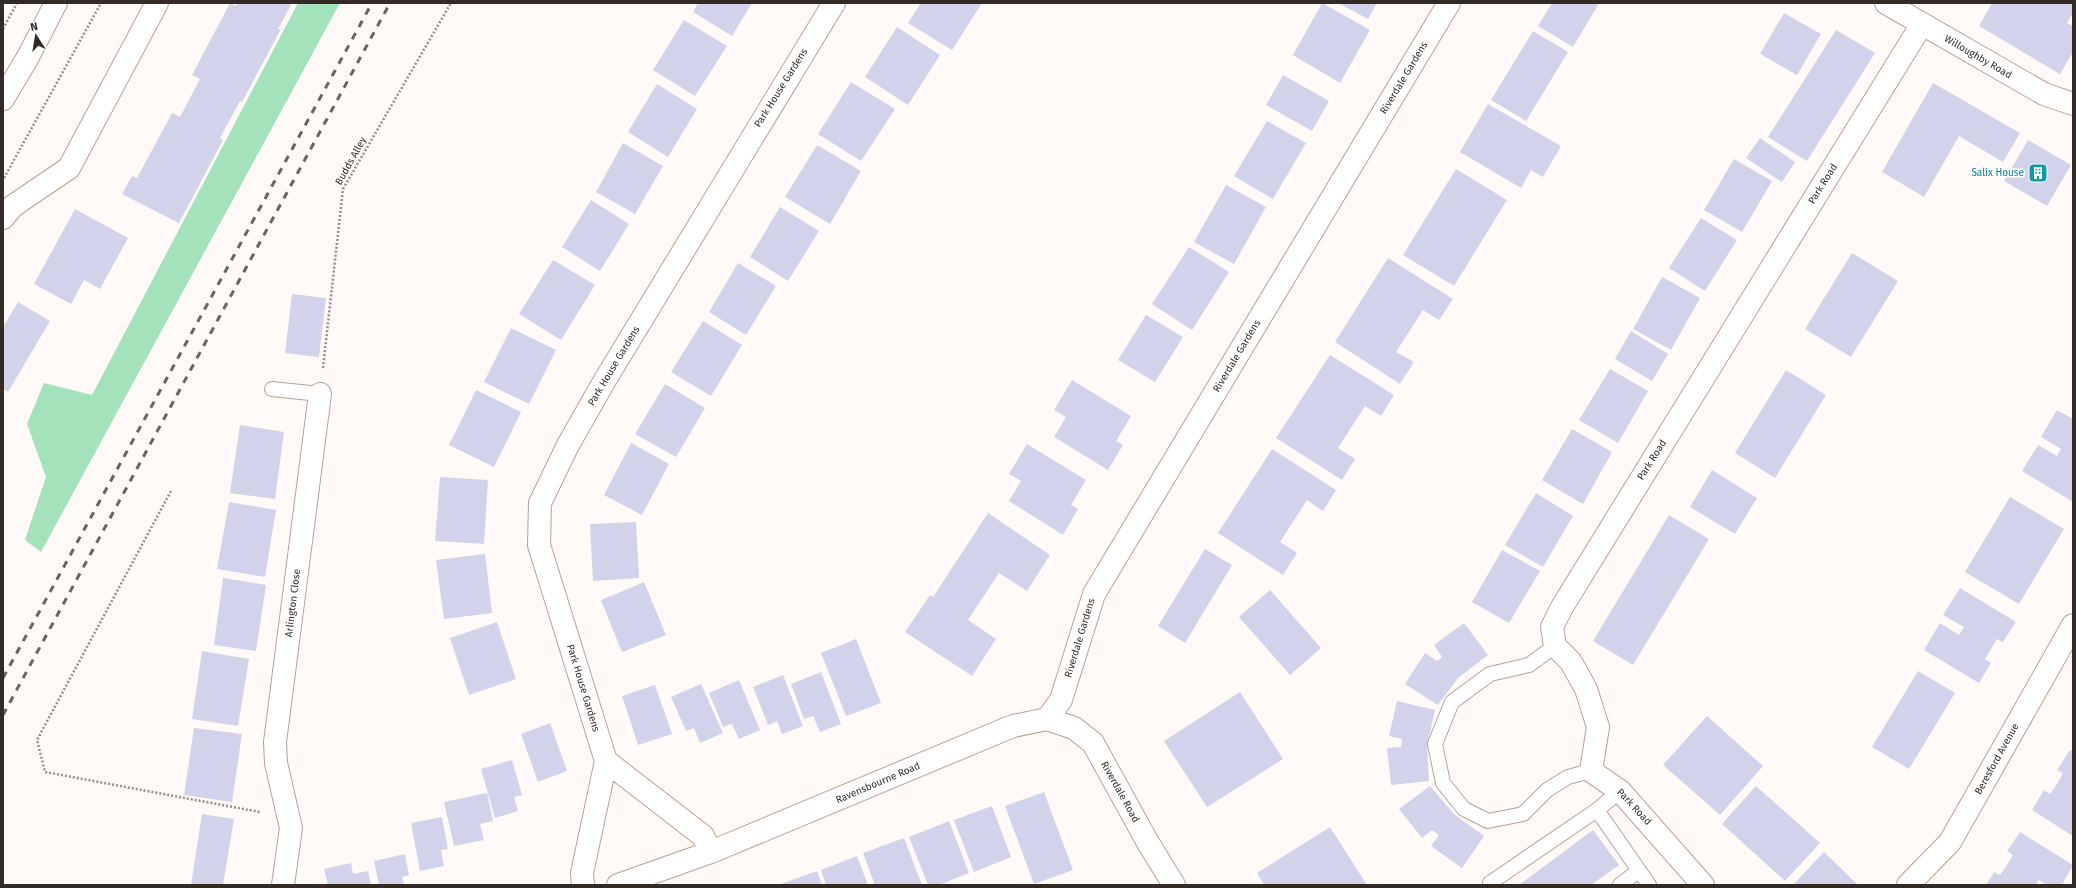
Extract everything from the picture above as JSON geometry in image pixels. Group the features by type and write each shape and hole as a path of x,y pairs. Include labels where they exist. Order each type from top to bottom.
{"main road":[{"path":"3,99 28,57 56,3"},
{"path":"8,212 69,168 157,3"},
{"name":"Park House Gardens","path":"606,761 539,545 540,503 568,445 605,380 834,3"},
{"name":"Riverdale Gardens","path":"1047,719 1061,700 1094,594 1449,3"},
{"name":"Willoughby Road","path":"1886,3 2044,94 2073,104"},
{"name":"Park Road","path":"1555,646 1552,627 1562,607 1922,24"},
{"name":"Arlington Close","path":"283,885 291,828 276,763 275,742 320,394"},
{"name":"Beresford Avenue","path":"1908,885 1950,842 2073,625"},
{"path":"1555,646 1570,662 1586,689 1598,727 1591,771"},
{"name":"Ravensbourne Road","path":"618,885 652,879 711,852 1013,726 1047,719"},
{"name":"Riverdale Road","path":"1047,719 1074,728 1093,743 1147,841 1174,885"},
{"path":"583,885 582,873 606,761 703,836 711,852"},
{"name":"Park Road","path":"1591,771 1620,791 1703,885"}],"lane":[{"path":"272,389 320,394"},
{"path":"1555,646 1528,665 1490,674 1452,702 1435,744 1443,783 1464,809 1488,821 1524,814 1547,790 1568,777 1591,771"},
{"path":"1490,885 1490,883 1598,810 1620,791"},
{"path":"1598,810 1638,871 1649,885"},
{"path":"1620,885 1638,871"}],"path":[{"path":"3,29 17,3"},
{"path":"3,180 101,3"},
{"name":"Budds Alley","path":"320,394 343,189 451,3"},
{"path":"171,492 37,740 45,772 257,812 288,811"}],"green space":[{"path":"298,3 340,3 41,552 25,540 46,477 27,424 44,383 92,395"}],"building":[{"path":"230,3 236,6 237,3 292,3 278,29 281,29 242,102 240,101 220,138 223,140 179,223 122,194 132,176 137,178 172,113 180,117 200,79 192,75"},
{"path":"698,3 752,3 732,36 693,12"},
{"path":"921,3 982,3 952,50 908,23"},
{"path":"1322,3 1370,30 1340,83 1293,55"},
{"path":"1338,3 1377,3 1368,19"},
{"path":"1552,3 1599,3 1573,47 1538,26"},
{"path":"1992,3 2073,3 2073,13 2067,23 2073,26 2073,52 2060,74 1979,26"},
{"path":"1784,13 1821,34 1797,75 1760,54"},
{"path":"684,20 727,46 695,96 653,70"},
{"path":"897,27 940,55 908,105 865,77"},
{"path":"1836,30 1875,53 1807,161 1768,137"},
{"path":"1533,31 1568,52 1526,121 1491,100"},
{"path":"1283,75 1329,101 1312,131 1266,105"},
{"path":"851,82 895,109 861,161 818,134"},
{"path":"1933,83 2020,133 2003,162 1959,136 1924,197 1882,172"},
{"path":"657,84 697,109 668,157 628,132"},
{"path":"1488,104 1561,146 1543,177 1531,170 1521,188 1460,152"},
{"path":"1267,121 1306,143 1273,199 1234,176"},
{"path":"1760,138 1795,162 1782,182 1746,158"},
{"name":"Salix House","path":"2028,140 2071,165 2047,206 2004,181"},
{"path":"623,143 663,166 635,214 596,192"},
{"path":"817,145 861,171 830,224 785,197"},
{"path":"1734,159 1772,181 1742,232 1704,210"},
{"path":"1456,169 1507,200 1454,286 1403,255"},
{"path":"1226,185 1266,207 1234,264 1194,242"},
{"path":"591,200 629,224 600,271 562,247"},
{"path":"780,207 819,231 788,281 750,257"},
{"path":"75,209 128,238 100,289 84,280 71,304 34,284"},
{"path":"1701,218 1737,240 1705,291 1669,268"},
{"path":"1189,247 1229,272 1192,330 1152,304"},
{"path":"1852,253 1898,281 1851,357 1805,329"},
{"path":"1388,258 1453,299 1439,320 1423,310 1396,352 1414,362 1400,384 1335,342"},
{"path":"553,260 595,285 561,340 519,314"},
{"path":"738,263 776,286 746,335 709,312"},
{"path":"1662,277 1700,298 1671,350 1633,329"},
{"path":"292,294 326,298 319,357 285,353"},
{"path":"18,302 50,321 8,392 3,389 3,327"},
{"path":"1146,315 1183,337 1155,382 1118,360"},
{"path":"703,321 742,345 711,396 671,372"},
{"path":"511,328 556,350 529,404 484,382"},
{"path":"1631,331 1668,354 1652,381 1615,359"},
{"path":"1330,355 1394,395 1381,416 1365,406 1338,448 1355,459 1342,480 1276,438"},
{"path":"1610,369 1648,391 1618,443 1579,420"},
{"path":"1786,370 1826,395 1775,478 1735,453"},
{"path":"1072,380 1131,416 1116,441 1123,445 1108,470 1054,437 1066,417 1054,410"},
{"path":"665,384 705,408 676,457 635,434"},
{"path":"476,390 521,412 494,467 449,445"},
{"path":"2057,410 2073,419 2073,502 2022,471 2038,445 2057,456 2061,449 2041,437"},
{"path":"240,425 284,432 275,499 230,493"},
{"path":"1572,429 1612,452 1583,504 1542,480"},
{"path":"631,443 669,464 642,515 604,495"},
{"path":"1027,444 1086,480 1071,505 1078,509 1063,535 1009,501 1021,481 1009,474"},
{"path":"1272,449 1336,490 1323,511 1307,500 1280,542 1297,553 1283,575 1218,533"},
{"path":"1712,470 1757,498 1735,534 1690,507"},
{"path":"440,477 488,480 484,544 435,541"},
{"path":"1536,493 1573,516 1543,567 1505,545"},
{"path":"2010,497 2064,529 2019,604 1965,572"},
{"path":"229,502 276,510 265,577 217,569"},
{"path":"988,513 1050,555 1027,591 999,573 968,620 996,639 972,676 905,632 930,595 933,597"},
{"path":"1669,515 1709,539 1633,665 1593,641"},
{"path":"636,522 639,578 593,581 590,524"},
{"path":"1205,549 1232,565 1185,643 1158,626"},
{"path":"1502,550 1540,571 1509,623 1472,602"},
{"path":"485,554 492,613 444,619 436,560"},
{"path":"223,578 266,585 256,651 214,645"},
{"path":"644,582 666,635 622,652 601,600"},
{"path":"1960,588 2016,622 2003,642 1997,639 1985,659 1991,663 1979,683 1924,650 1940,623 1959,635 1964,627 1943,615"},
{"path":"1270,590 1321,648 1290,675 1239,617"},
{"path":"497,622 516,679 469,695 450,638"},
{"path":"1464,623 1488,655 1458,678 1438,705 1405,684 1425,653 1437,661 1442,657 1434,645"},
{"path":"856,639 881,703 846,716 821,653"},
{"path":"202,651 249,659 238,726 192,719"},
{"path":"1918,671 1955,693 1909,769 1872,747"},
{"path":"821,672 841,724 820,732 813,716 804,719 791,684"},
{"path":"783,675 803,726 782,734 777,721 768,725 753,687"},
{"path":"739,680 760,730 739,739 732,724 723,727 709,693"},
{"path":"701,684 723,733 700,743 694,728 686,731 671,697"},
{"path":"655,685 672,734 638,745 622,696"},
{"path":"1240,692 1283,759 1207,807 1164,741"},
{"path":"1397,701 1435,710 1427,745 1429,781 1391,785 1387,748 1401,747 1402,739 1389,736"},
{"path":"1707,716 1763,766 1720,815 1663,765"},
{"path":"550,723 567,771 538,782 521,734"},
{"path":"194,728 242,734 232,802 184,795"},
{"path":"2070,750 2073,752 2073,836 2032,810 2044,790 2050,794 2057,784 2063,773 2057,770"},
{"path":"512,760 522,795 514,797 518,811 495,818 481,769"},
{"path":"1430,786 1454,814 1484,836 1462,868 1431,846 1439,835 1432,830 1422,838 1399,809"},
{"path":"1756,786 1820,843 1785,881 1722,824"},
{"path":"1044,792 1073,870 1034,884 1005,806"},
{"path":"487,793 493,821 480,824 484,840 454,846 444,802"},
{"path":"992,806 1011,857 974,872 954,820"},
{"path":"202,814 234,819 223,885 191,885"},
{"path":"442,817 448,849 441,850 444,866 420,871 411,823"},
{"path":"949,821 969,873 939,885 928,885 909,837"},
{"path":"1330,827 1367,885 1264,885 1257,873"},
{"path":"1593,830 1619,865 1591,885 1519,885"},
{"path":"2020,832 2073,865 2062,885 2047,885 2039,880 2036,885 1986,885 1994,872 2000,875 2007,865 2013,855 2007,851"},
{"path":"904,838 922,885 875,885 863,853"},
{"path":"1824,852 1858,885 1793,885"},
{"path":"405,854 409,875 402,877 404,885 379,885 374,861"},
{"path":"857,856 868,885 826,885 821,870"},
{"path":"351,863 353,874 368,871 371,885 328,885 324,869"},
{"path":"817,871 822,885 781,885 781,884"}],"railway":[{"path":"3,678 372,3"},
{"path":"3,715 390,3"}],"place":[{"name":"Salix House","path":"2038,173"}]}
